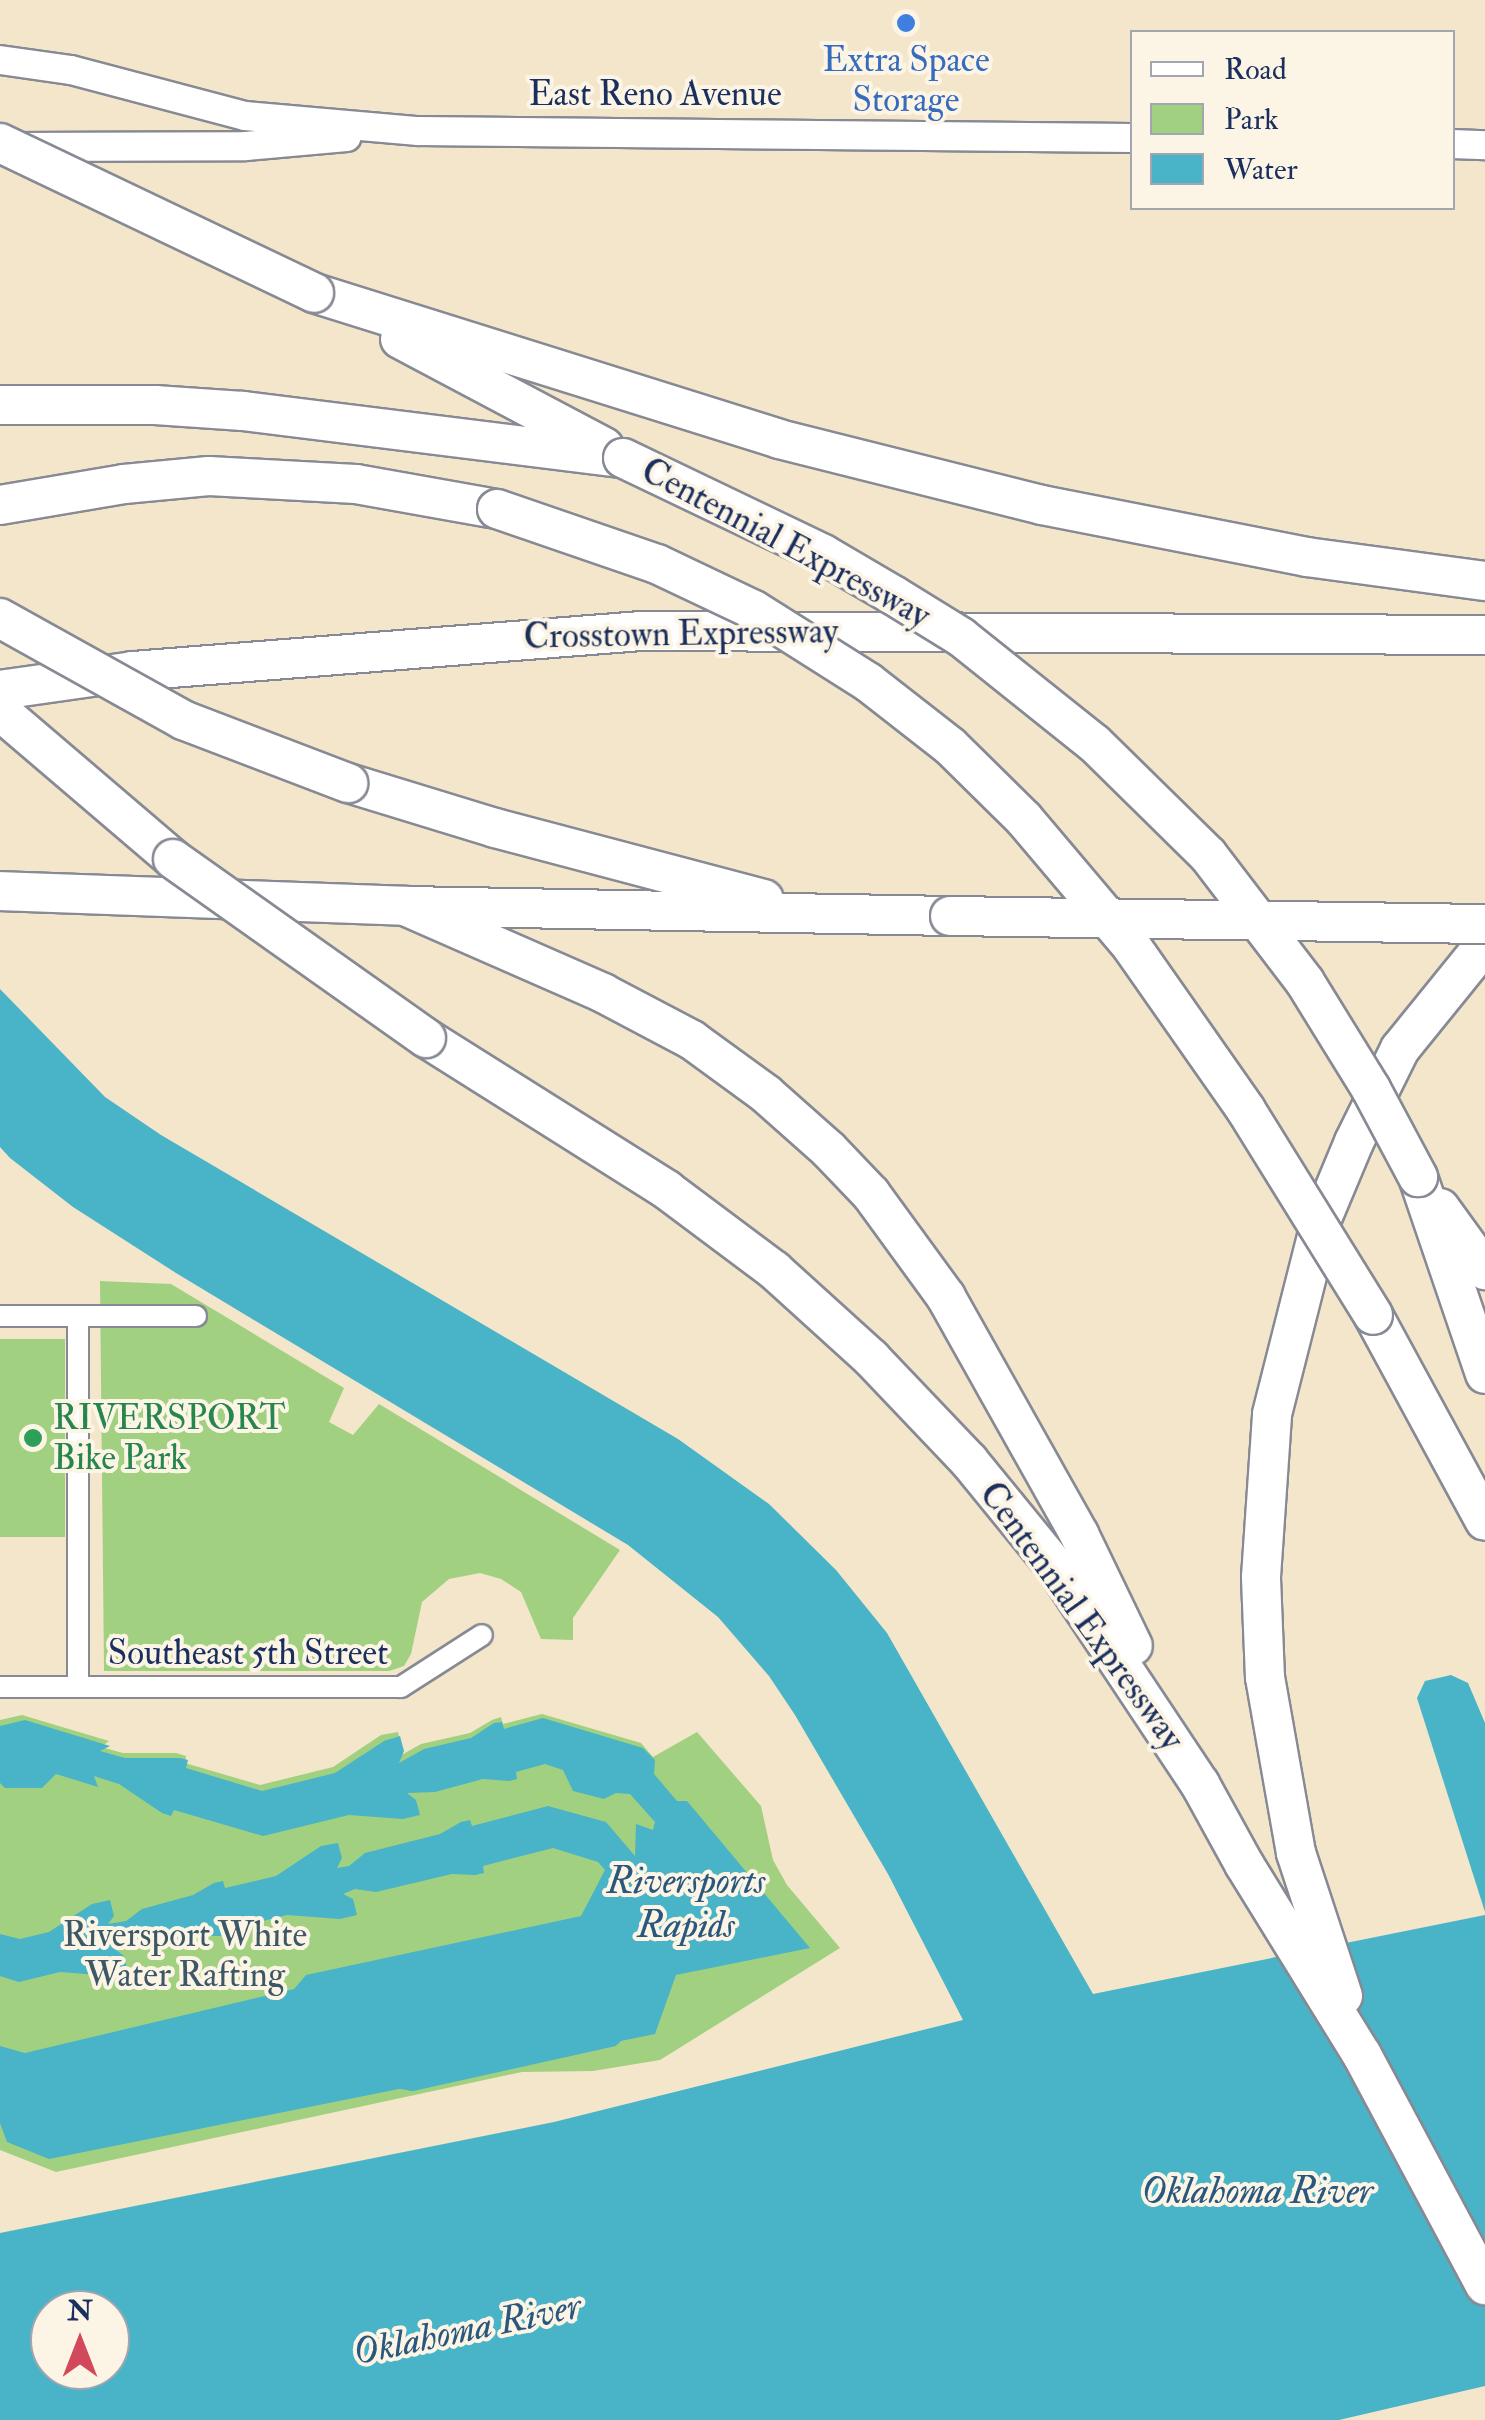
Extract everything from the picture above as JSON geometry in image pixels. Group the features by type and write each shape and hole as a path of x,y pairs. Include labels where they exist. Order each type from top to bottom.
{"highway":[{"name":"Centennial Expressway","path":"0,145 314,293 624,458 823,554 961,637 1094,743 1208,855 1305,982 1371,1089 1418,1177 1485,1374"},
{"path":"314,293 779,439 1042,505 1307,557 1485,582"},
{"path":"0,405 135,404 244,411 624,458"},
{"path":"0,505 124,484 210,476 356,484 497,509 657,564 754,610 868,682 950,746 1024,820 1132,947 1246,1110 1372,1315 1485,1521"},
{"path":"0,618 183,720 348,783 495,828 817,912"},
{"name":"Crosstown Expressway","path":"0,690 132,671 521,637 641,631 1485,635"},
{"path":"0,676 132,671"},
{"name":"Centennial Expressway","path":"0,712 174,859 426,1038 667,1190 774,1270 871,1358 969,1461 1054,1566 1200,1784 1244,1864 1362,2055"},
{"path":"0,891 405,906 1485,924"},
{"path":"405,906 603,992 692,1040 800,1123 871,1194 946,1296 1079,1534 1200,1784"},
{"path":"1485,944 1400,1049 1321,1221 1272,1414 1261,1577 1265,1678 1296,1852 1362,2055 1485,2285"},
{"path":"1418,1177 1485,1270"}],"main road":[{"name":"East Reno Avenue","path":"0,60 71,70 245,116 418,131 1130,138"},
{"name":"East Reno Avenue","path":"0,145 246,146 418,131"},
{"path":"1455,144 1485,144"}],"street":[{"path":"0,1316 196,1316"},
{"path":"78,1316 78,1687"},
{"name":"Southeast 5th Street","path":"0,1687 401,1687 482,1635"}],"green space":[{"path":"100,1281 171,1284 344,1388 329,1422 353,1435 379,1404 620,1550 573,1618 573,1640 541,1639 521,1592 501,1579 480,1573 449,1579 422,1602 411,1654 404,1666 389,1671 104,1671"},
{"name":"RIVERSPORT Bike Park","path":"0,1339 65,1339 65,1537 0,1537"},
{"name":"Riversport White Water Rafting","path":"542,1714 641,1743 653,1757 697,1732 761,1806 773,1860 787,1885 840,1948 660,2060 593,2071 522,2072 56,2172 0,2150 0,1720 22,1715 109,1741 101,1747 123,1753 176,1753 186,1756 185,1763 260,1785 333,1767 381,1735 398,1732 402,1748 398,1757 421,1744 470,1733 501,1717 503,1724"}],"water":[{"name":"Oklahoma River","path":"0,989 105,1097 161,1135 678,1439 769,1504 836,1570 887,1633 1093,1994 1485,1915 1485,2386 1339,2420 0,2420 0,2233 554,2122 963,2020 888,1874 795,1715 769,1676 718,1617 628,1545 176,1273 73,1207 0,1147"},
{"path":"1451,1675 1468,1683 1485,1723 1485,1912 1417,1698 1425,1681"},
{"name":"Riversports Rapids","path":"543,1718 643,1748 655,1760 654,1774 677,1801 687,1801 810,1948 676,1975 655,2034 611,2043 608,2031 412,2072 414,2086 49,2159 7,2142 0,2123 0,2046 25,2053 294,1989 306,1975 581,1916 605,1870 598,1862 553,1848 483,1866 484,1873 475,1875 452,1874 376,1892 355,1889 343,1894 353,1899 357,1915 340,1919 287,1915 235,1928 236,1934 229,1936 204,1936 154,1949 133,1945 115,1949 124,1956 128,1972 111,1976 60,1972 19,1982 0,1976 0,1934 20,1939 49,1932 92,1904 110,1900 114,1916 108,1924 126,1921 142,1909 193,1895 214,1883 223,1881 225,1888 276,1876 321,1846 338,1843 342,1858 337,1868 349,1866 365,1853 440,1834 461,1822 470,1820 472,1826 548,1806 606,1822 635,1856 636,1824 653,1830 655,1822 630,1794 616,1793 604,1799 573,1791 563,1770 545,1764 516,1772 517,1779 509,1781 483,1779 435,1792 407,1793 416,1800 420,1815 403,1819 349,1815 263,1836 174,1810 171,1816 162,1813 119,1784 94,1776 98,1787 56,1774 42,1788 5,1788 0,1783 0,1726 25,1720 110,1746 100,1751 125,1758 180,1758 188,1760 186,1768 262,1791 335,1773 384,1741 400,1736 404,1751 399,1763 424,1749 471,1738 494,1723 502,1722 504,1729"}],"waterway":[{"path":"382,2075 412,2080 610,2036 632,2016"}],"place":[{"name":"Extra Space Storage","path":"906,23"},
{"name":"RIVERSPORT Bike Park","path":"33,1438"}]}
